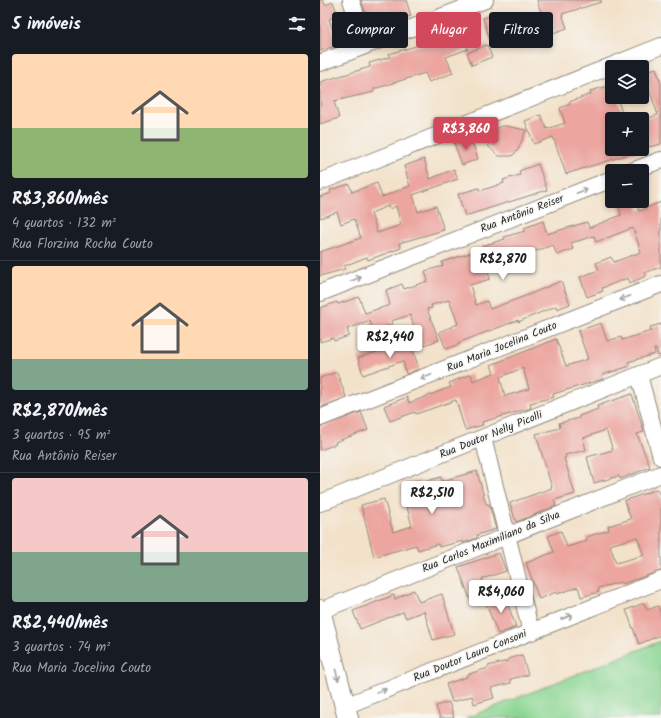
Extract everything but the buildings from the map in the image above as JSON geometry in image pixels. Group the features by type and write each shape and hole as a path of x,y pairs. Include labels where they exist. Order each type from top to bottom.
{"main road":[{"path":"320,611 347,712"}],"street":[{"path":"351,0 355,12"},
{"path":"408,29 485,0"},
{"path":"320,182 661,46"},
{"path":"320,63 358,48"},
{"path":"649,165 661,160"},
{"name":"Rua Antônio Reiser","path":"320,293 605,182"},
{"name":"Rua Maria Jocelina Couto","path":"320,418 661,284"},
{"name":"Rua Doutor Nelly Picolli","path":"320,503 661,366"},
{"path":"639,375 661,457"},
{"path":"483,438 531,632"},
{"name":"Rua Carlos Maximiliano da Silva","path":"320,611 661,474"},
{"name":"Rua Doutor Lauro Consoni","path":"347,712 531,632 661,580"}],"green space":[{"path":"661,641 661,718 466,718"}]}
